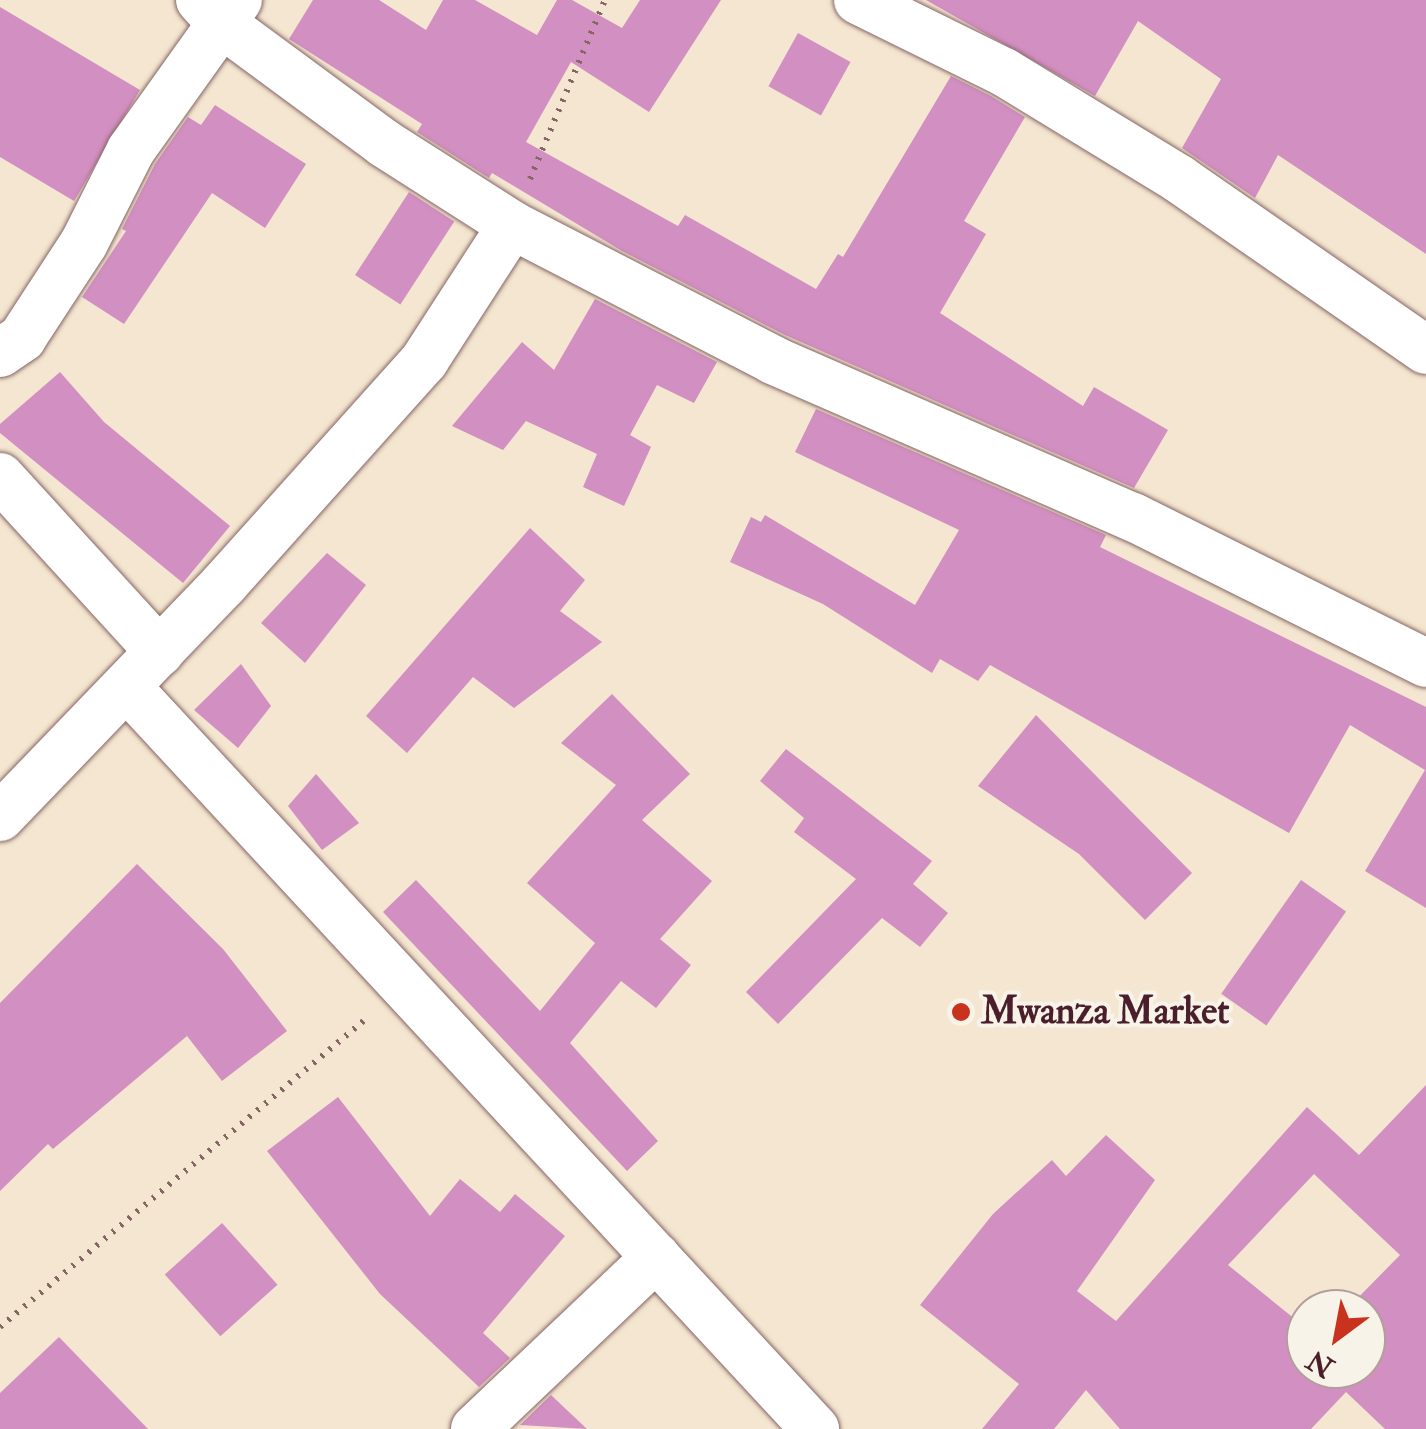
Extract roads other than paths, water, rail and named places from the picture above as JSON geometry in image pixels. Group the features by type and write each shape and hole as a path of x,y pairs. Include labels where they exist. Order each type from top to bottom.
{"street":[{"path":"858,0 1004,72 1179,179 1426,350"},
{"path":"0,354 22,338 84,243 132,150 220,8 385,144 512,225 773,360 1132,517 1426,663"},
{"path":"0,817 128,687 424,362 512,225"},
{"path":"0,477 160,652"},
{"path":"128,687 815,1429"},
{"path":"475,1429 656,1257"}],"place":[{"name":"Mwanza Market","path":"961,1012"}]}
